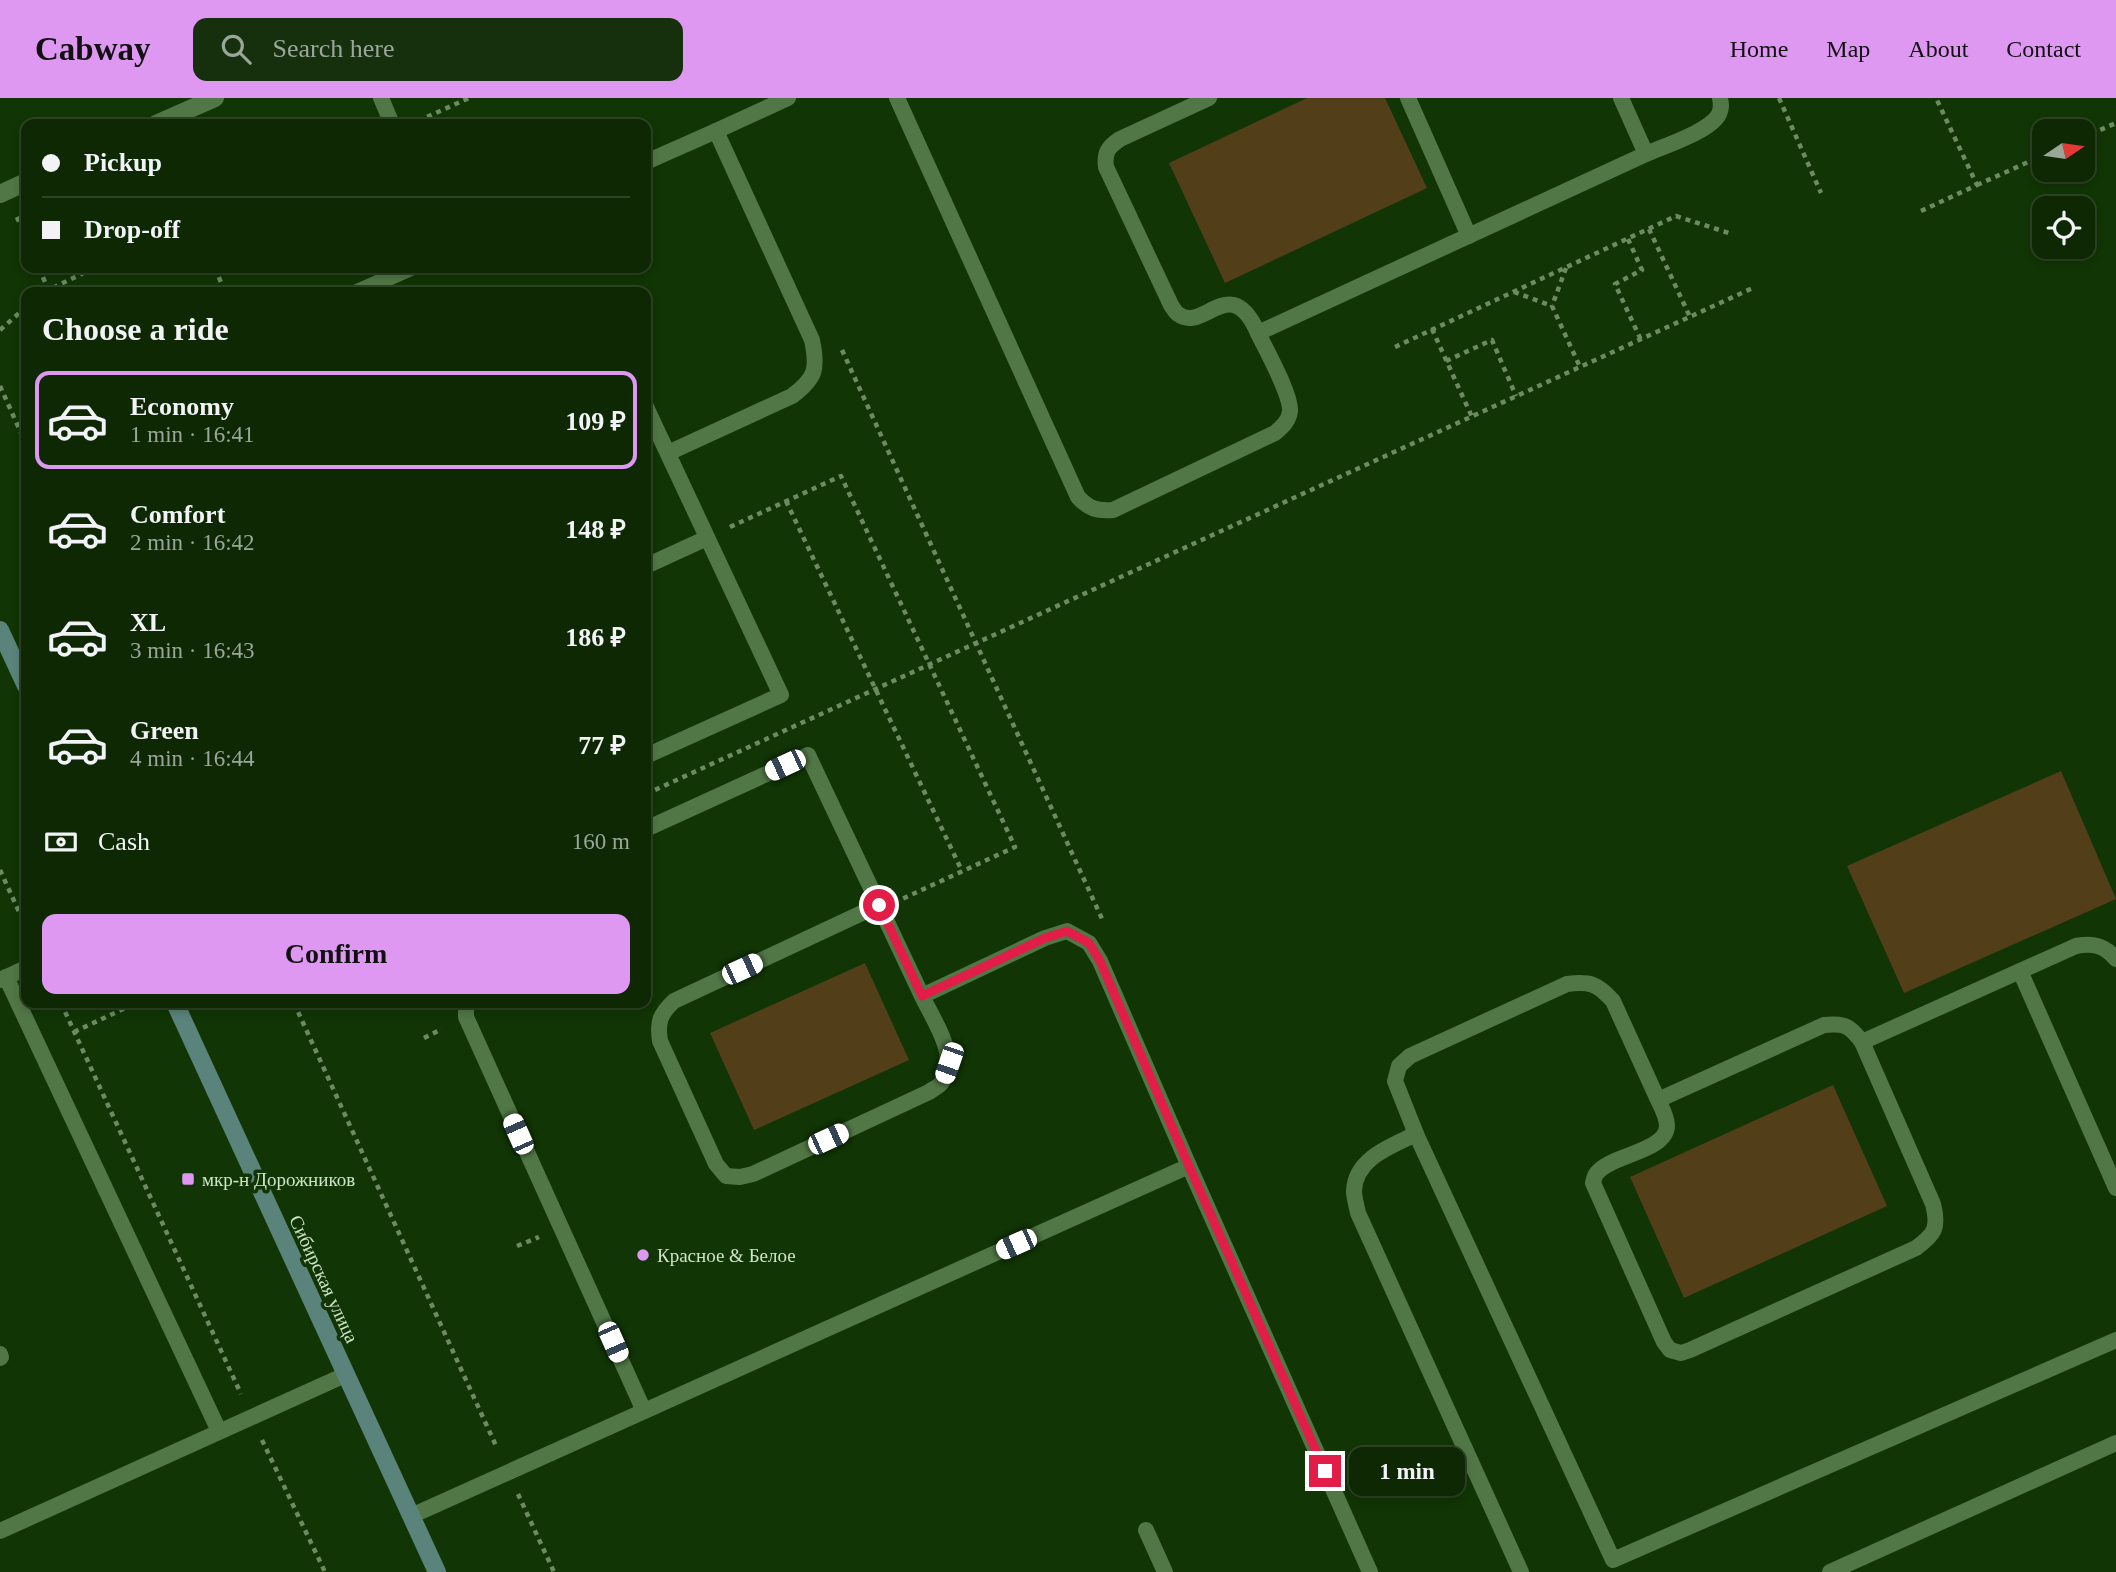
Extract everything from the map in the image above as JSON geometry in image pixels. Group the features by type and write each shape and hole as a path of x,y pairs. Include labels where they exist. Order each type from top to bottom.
{"main road":[{"path":"0,630 21,675"},
{"name":"Сибирская улица","path":"176,1008 437,1572"}],"street":[{"path":"167,119 215,98"},
{"path":"0,194 21,184"}],"lane":[{"path":"381,98 390,119"},
{"path":"651,160 788,98"},
{"path":"897,98 1079,497 1088,508 1099,511 1112,510 1275,433 1286,424 1290,410 1287,395 1251,316 1242,308 1233,304 1220,306 1190,318 1179,315 1171,305 1106,167 1105,156 1109,146 1209,98"},
{"path":"1408,98 1469,236"},
{"path":"1621,98 1646,154"},
{"path":"1258,333 1709,125 1718,117 1720,98"},
{"path":"668,453 792,396 808,384 816,362 812,341 716,131"},
{"path":"368,287 400,273"},
{"path":"651,417 781,695 651,754"},
{"path":"651,564 707,538"},
{"path":"651,827 808,755 946,1046 949,1063 942,1082 929,1092 753,1174 740,1177 726,1175 716,1164 660,1041 658,1026 662,1012 674,1001 880,907"},
{"path":"922,996 1045,938 1067,931 1089,943 1100,961 1370,1572"},
{"path":"1862,1042 2076,946 2092,943 2108,950 2116,959"},
{"path":"21,970 3,979 219,1430"},
{"path":"2021,971 2116,1188"},
{"path":"1658,1100 1824,1025 1839,1023 1846,1026 1853,1030 1862,1042 1933,1204 1937,1221 1931,1236 1916,1248 1690,1350 1681,1353 1670,1350 1593,1183 1597,1173 1604,1167 1655,1143 1664,1136 1667,1126 1665,1116 1613,1001 1602,988 1585,982 1567,984 1410,1056 1399,1066 1395,1081 1416,1133 1612,1566 2116,1340"},
{"path":"466,1008 466,1017 644,1412"},
{"path":"1416,1133 1373,1155 1361,1170 1354,1190 1358,1213 1521,1572"},
{"path":"411,1516 1189,1166"},
{"path":"0,1531 345,1375"},
{"path":"1830,1572 2116,1443"},
{"path":"1146,1530 1165,1572"}],"path":[{"path":"421,119 469,98"},
{"path":"1779,98 1821,193"},
{"path":"1936,98 1977,185"},
{"path":"2095,132 2116,123"},
{"path":"1921,211 2032,160"},
{"path":"1395,347 1676,216 1732,234"},
{"path":"1649,229 1690,317"},
{"path":"1628,239 1642,270 1615,284 1641,340"},
{"path":"1552,306 1567,267"},
{"path":"53,287 83,273"},
{"path":"651,792 1755,287"},
{"path":"1513,292 1552,306 1580,367"},
{"path":"0,330 21,311"},
{"path":"1432,329 1472,417"},
{"path":"1446,361 1492,340 1517,396"},
{"path":"840,345 1104,923"},
{"path":"0,386 21,433"},
{"path":"707,538 841,476 1015,846 880,907"},
{"path":"786,501 962,872"},
{"path":"781,695 808,755"},
{"path":"0,870 21,916"},
{"path":"63,1008 325,1572"},
{"path":"74,1032 125,1008"},
{"path":"296,1008 554,1572"}],"shaded area":[{"path":"1307,98 1385,98 1427,188 1225,283 1169,163"},
{"path":"2061,771 2116,899 1904,993 1847,866"},
{"path":"865,963 909,1060 754,1130 710,1033"},
{"path":"1833,1085 1887,1206 1684,1298 1630,1177"}],"place":[{"name":"мкр-н Дорожников","path":"188,1179"},
{"name":"Красное & Белое","path":"643,1255"}],"route":[{"path":"879,905 922,996 1045,938 1067,931 1089,943 1100,961 1325,1471"}]}
